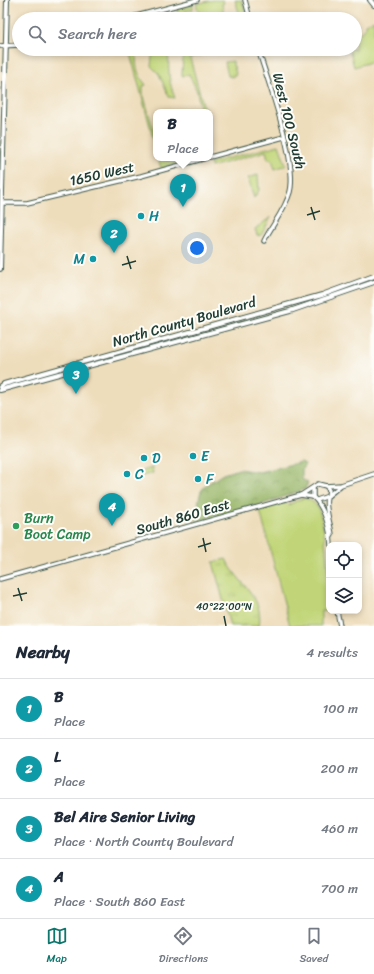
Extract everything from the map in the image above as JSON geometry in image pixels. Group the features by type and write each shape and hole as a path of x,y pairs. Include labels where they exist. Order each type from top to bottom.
{"main road":[{"path":"0,269 7,0"},
{"path":"370,0 374,4"},
{"name":"North County Boulevard","path":"0,388 4,384 322,295 374,276"},
{"name":"North County Boulevard","path":"0,388 272,316 312,304 374,282"}],"street":[{"path":"152,12 197,0"},
{"path":"245,0 248,12"},
{"path":"0,46 12,46"},
{"name":"West 100 South","path":"260,56 284,137 292,182 286,203 264,241"},
{"path":"213,156 284,137"},
{"name":"1650 West","path":"2,203 27,202 141,176 195,161"},
{"path":"331,542 323,512 317,500 313,497 313,488 318,484 326,486 341,485 374,474"},
{"path":"317,500 328,497 341,485"},
{"path":"326,486 329,490 326,505 332,535 330,538"},
{"name":"South 860 East","path":"0,579 301,495 313,488"},
{"name":"South 860 East","path":"301,495 313,497"},
{"path":"338,614 340,626"}],"green space":[{"path":"212,0 223,0 224,12 199,12 196,4"},
{"path":"235,0 242,0 245,12 239,12"},
{"path":"193,5 193,9 186,12 178,12 177,9"},
{"path":"374,20 374,61 354,67 351,56 362,56 362,31 365,29 365,24"},
{"path":"131,56 136,56 138,72 146,85 143,86 143,93 153,128 153,138"},
{"path":"152,56 168,56 170,82 175,98 169,97 159,74 151,66"},
{"path":"183,56 197,56 190,58 204,109 200,109 197,91 189,74 182,76"},
{"path":"233,61 236,74 232,77 228,76 225,62"},
{"path":"279,145 286,165 275,169 272,159 268,159 266,151 211,167 210,163"},
{"path":"159,161 186,161 161,168"},
{"path":"258,175 259,190 254,198 248,178"},
{"path":"271,217 261,236 257,235 255,229"},
{"path":"301,462 305,464 302,470 302,479 308,483 305,489 252,508 196,521 201,491 206,485 223,474 239,469 259,472"},
{"path":"152,468 153,473 142,476 141,471"},
{"path":"303,498 307,499 312,501 317,506 321,517 326,550 326,611 321,611 321,626 290,626 260,511 284,502 288,505"},
{"path":"226,559 231,568 249,590 258,606 260,615 259,626 230,626 213,562"}],"place":[{"name":"B","path":"183,207"},
{"name":"H","path":"141,216"},
{"name":"L","path":"114,253"},
{"name":"M","path":"93,259"},
{"name":"Bel Aire Senior Living","path":"76,394"},
{"name":"E","path":"193,456"},
{"name":"D","path":"144,458"},
{"name":"C","path":"127,474"},
{"name":"F","path":"198,479"},
{"name":"Burn Boot Camp","path":"16,526"},
{"name":"A","path":"112,526"}]}
